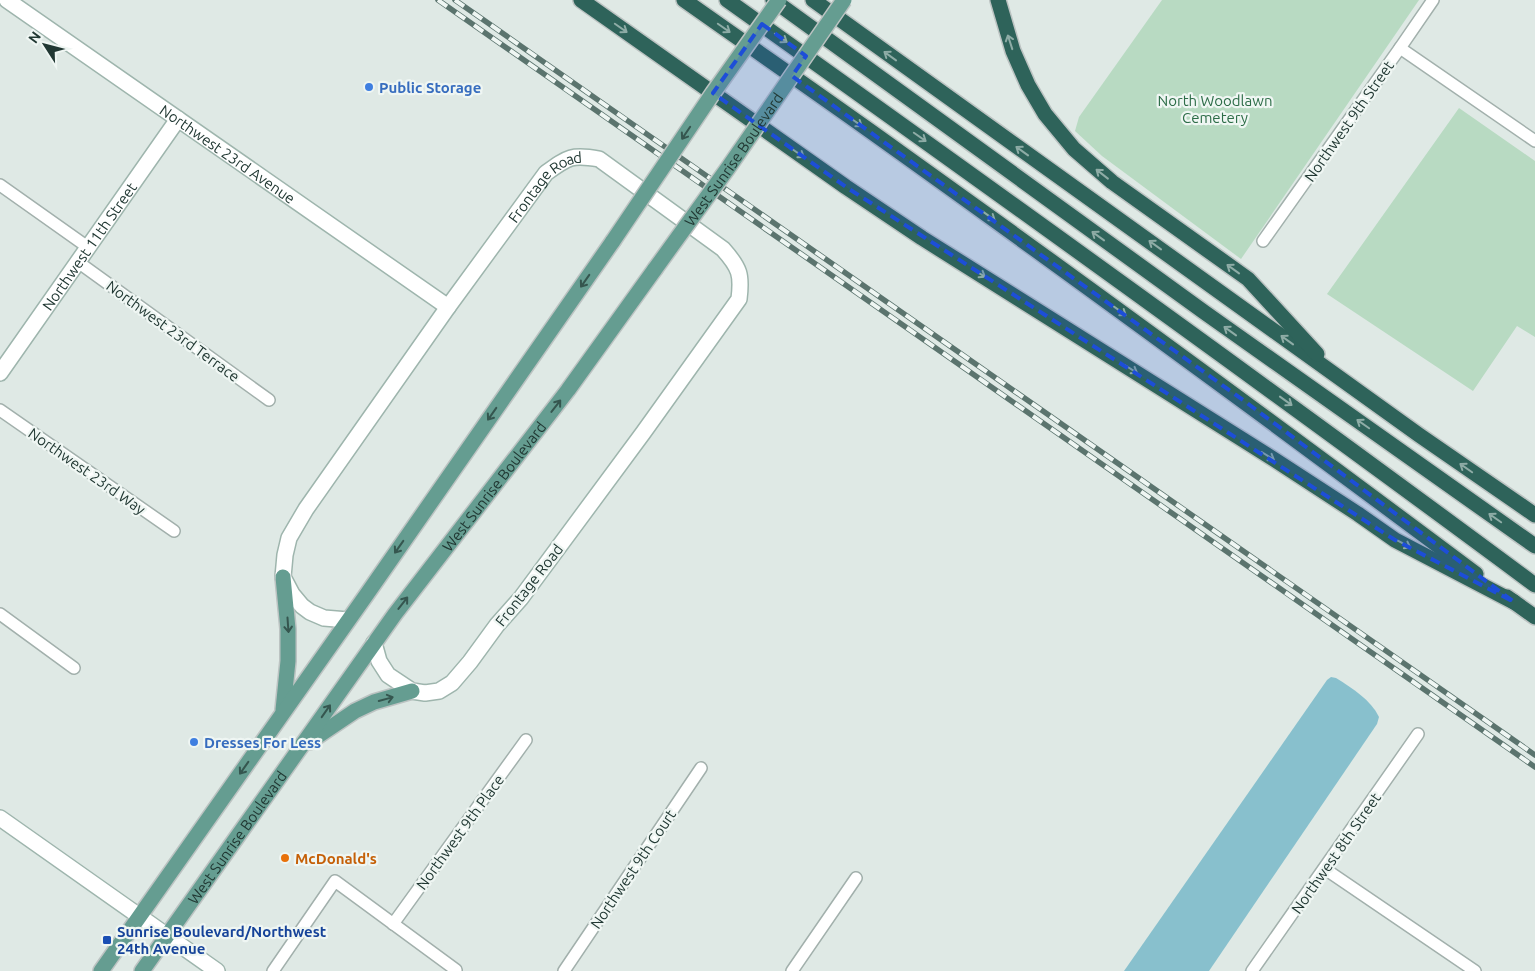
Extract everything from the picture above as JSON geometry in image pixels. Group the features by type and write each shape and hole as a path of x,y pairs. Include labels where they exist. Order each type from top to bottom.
{"highway":[{"path":"581,0 846,187 922,238 1275,460 1395,540 1514,602"},
{"path":"684,0 899,151 1258,412 1535,617"},
{"path":"727,0 1098,264 1535,584"},
{"path":"772,0 1204,312 1535,546"},
{"path":"814,0 1340,378 1535,515"},
{"path":"826,0 861,35"},
{"path":"998,0 1013,51 1028,85 1045,114 1074,150 1112,182 1248,279 1340,378"}],"main road":[{"path":"101,971 613,241 713,93 779,0"},
{"name":"West Sunrise Boulevard","path":"142,971 395,614 568,390 656,269 844,0"},
{"path":"283,577 288,629 288,661 283,713"},
{"path":"299,748 354,711 374,702 412,691"}],"street":[{"name":"Northwest 23rd Avenue","path":"8,0 448,307"},
{"name":"Northwest 9th Street","path":"1263,240 1433,0"},
{"path":"1400,48 1535,141"},
{"name":"Northwest 11th Street","path":"0,373 178,119"},
{"name":"Frontage Road","path":"283,577 289,538 296,525 448,307 546,173 565,159 581,156 599,159 723,249 735,263 741,282 739,299 649,425 521,598 497,624 470,662 452,683 439,691 425,693 412,691"},
{"path":"0,185 88,248"},
{"name":"Northwest 23rd Terrace","path":"78,262 269,400"},
{"name":"Northwest 23rd Way","path":"0,410 174,531"},
{"path":"283,577 292,594 310,612 324,618 348,620"},
{"path":"0,614 74,668"},
{"path":"374,643 379,661 388,675 412,691"},
{"name":"Northwest 8th Street","path":"1252,971 1418,734"},
{"name":"Northwest 9th Place","path":"393,924 526,740"},
{"name":"Northwest 9th Court","path":"564,971 701,768"},
{"path":"0,818 217,971"},
{"path":"1325,869 1471,970"},
{"path":"792,971 856,878"},
{"path":"273,971 335,881 455,971"}],"highlighted area":[{"path":"762,24 806,56 792,76 1243,400 1514,602 1395,540 846,187 713,93"}],"green space":[{"name":"North Woodlawn Cemetery","path":"1162,0 1419,0 1241,259 1102,156 1075,131 1079,117"},
{"path":"1459,108 1535,161 1535,337 1517,326 1473,391 1327,294"}],"water":[{"path":"1331,677 1336,678 1355,690 1371,705 1379,717 1377,724 1209,971 1124,971 1327,680"}],"railway":[{"path":"438,0 1535,767"},
{"path":"455,0 1535,755"}],"place":[{"name":"Public Storage","path":"369,87"},
{"name":"Dresses For Less","path":"194,742"},
{"name":"McDonald's","path":"285,858"},
{"name":"Sunrise Boulevard/Northwest 24th Avenue","path":"107,940"}]}
